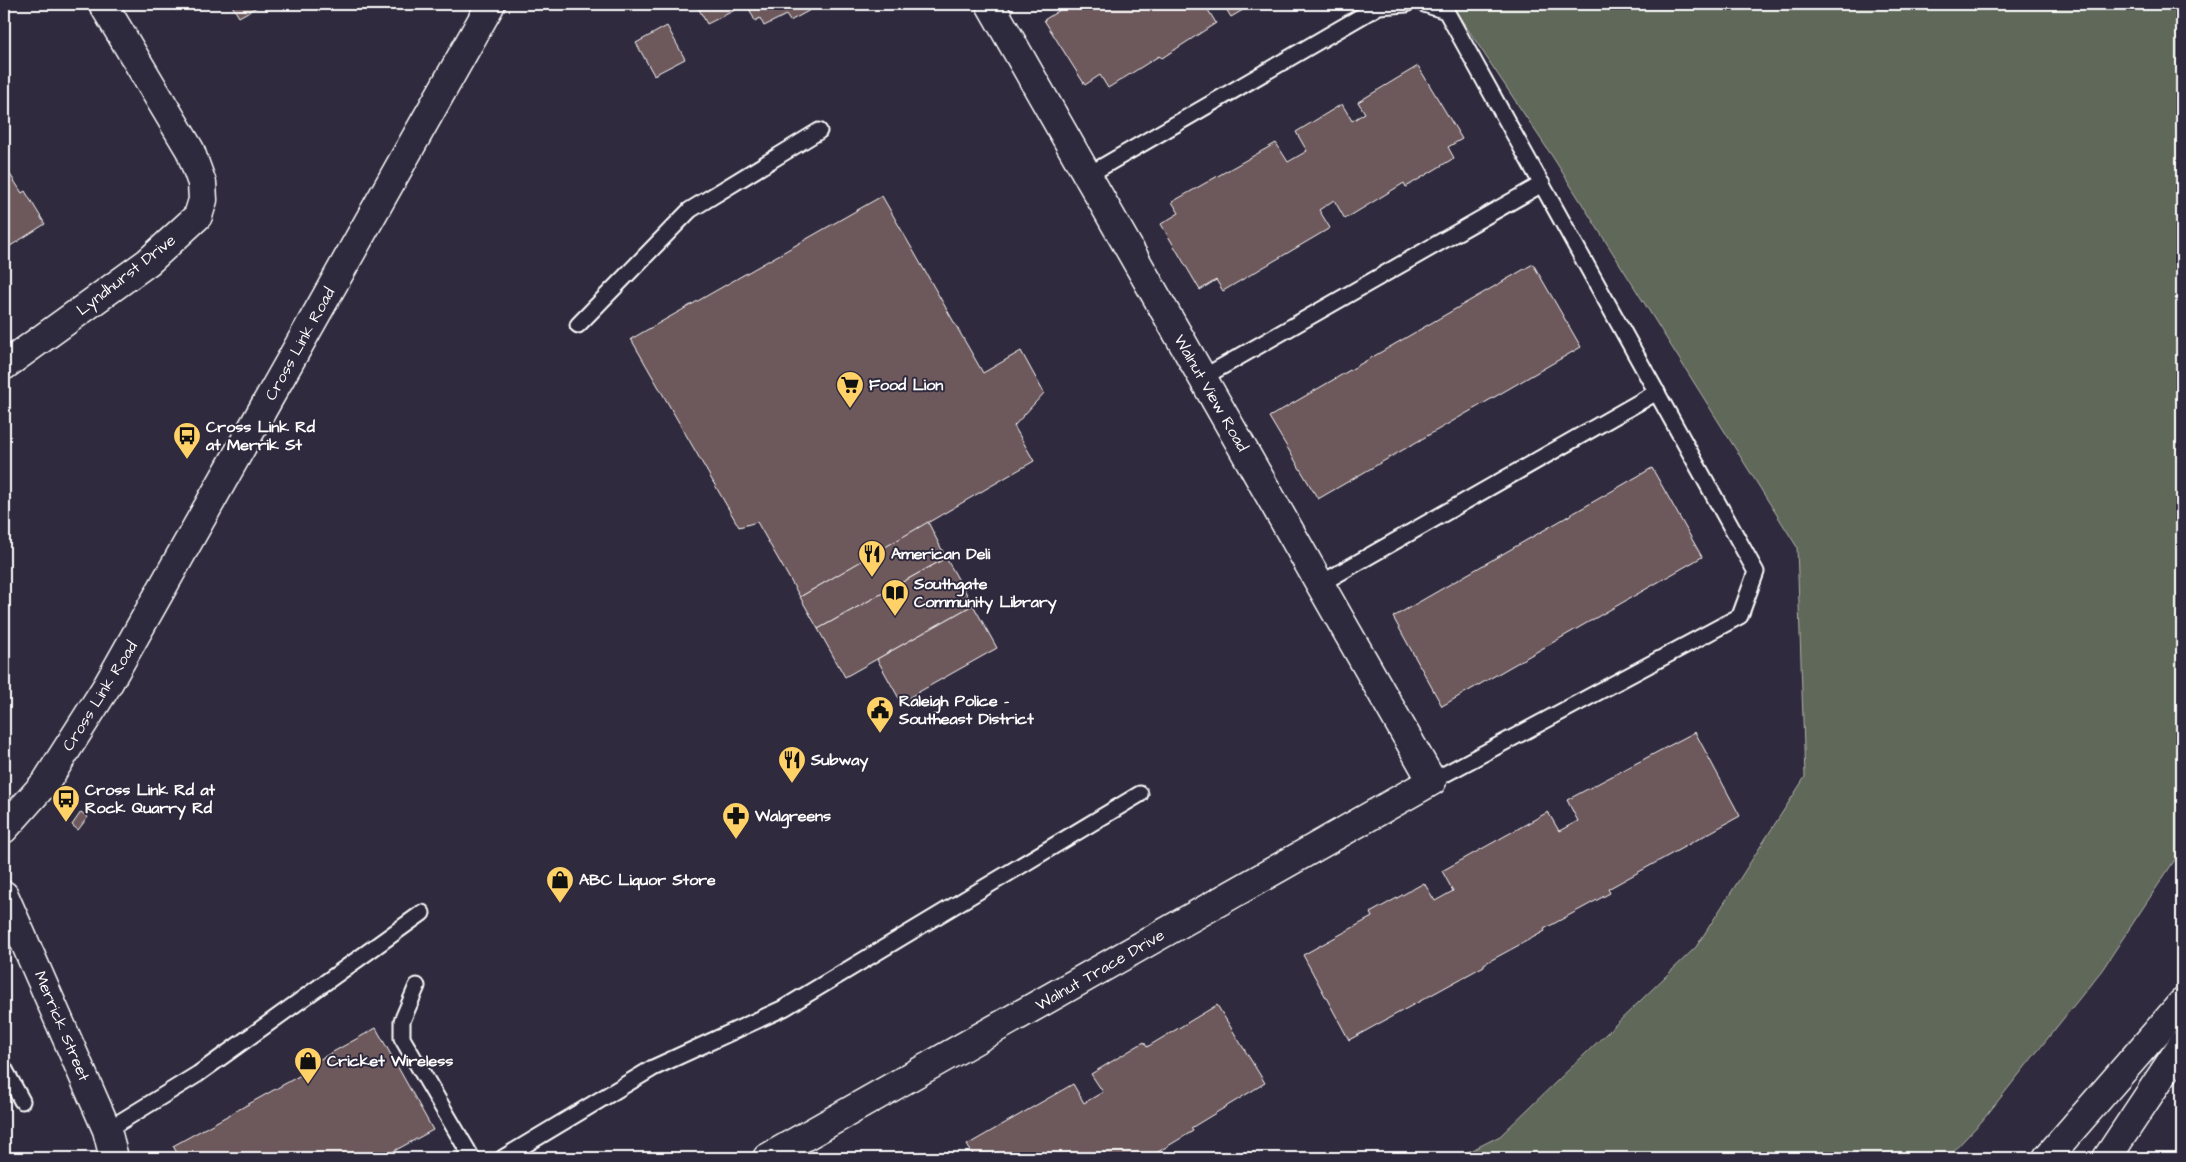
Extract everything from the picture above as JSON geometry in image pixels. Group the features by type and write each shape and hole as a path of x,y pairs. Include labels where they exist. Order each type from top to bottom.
{"main road":[{"name":"Lyndhurst Drive","path":"4,366 148,262 198,216 203,200 202,184 190,150 103,4"},
{"name":"Cross Link Road","path":"4,829 46,782 107,686 491,4"},
{"name":"Walnut View Road","path":"990,4 1432,782"},
{"name":"Walnut Trace Drive","path":"767,1158 1432,782"},
{"name":"Merrick Street","path":"4,895 107,1130 114,1158"},
{"path":"2047,1158 2182,1003"},
{"path":"2107,1158 2182,1045"}],"lane":[{"path":"1088,175 1380,6 1406,4"},
{"path":"1424,4 1446,11 1756,572 1740,616 1432,782"},
{"path":"578,325 690,210 819,131"},
{"path":"1202,378 1542,184"},
{"path":"1320,584 1657,392"},
{"path":"503,1158 654,1068 784,1008 1140,794"},
{"path":"107,1130 198,1074 422,913"},
{"path":"417,986 402,1021 402,1038 472,1158"},
{"path":"4,1068 22,1101"}],"green space":[{"path":"1451,4 2182,4 2182,849 2102,970 1982,1121 1947,1158 1456,1158 1500,1136 1696,947 1805,777 1797,547 1554,159"}],"building":[{"path":"231,4 262,4 239,17"},
{"path":"696,4 747,4 707,24"},
{"path":"747,4 812,4 814,8 790,21 786,15 764,26 760,18 755,21"},
{"path":"1060,4 1207,4 1205,5 1216,23 1162,58 1159,56 1108,88 1100,75 1085,85 1044,20 1063,8"},
{"path":"1223,4 1253,4 1231,17"},
{"path":"667,26 685,59 654,75 636,43"},
{"path":"1418,66 1462,139 1448,147 1454,158 1406,187 1404,183 1345,219 1334,200 1319,210 1330,228 1223,291 1216,280 1200,290 1161,224 1179,213 1172,202 1276,143 1288,162 1307,151 1296,132 1342,104 1352,121 1365,113 1358,102"},
{"path":"4,165 22,193 25,191 45,224 4,250"},
{"name":"Food Lion","path":"882,196 983,373 1021,351 1044,393 1014,426 1034,461 800,597 757,522 739,527 631,339"},
{"path":"1533,264 1581,347 1318,499 1269,417"},
{"path":"1652,468 1702,557 1442,706 1393,617"},
{"name":"American Deli","path":"928,522 946,558 818,629 800,597"},
{"name":"Southgate Community Library","path":"946,558 973,605 845,677 818,629"},
{"path":"973,605 997,648 901,702 877,659"},
{"path":"1695,732 1740,816 1608,889 1610,893 1544,929 1545,931 1484,964 1484,966 1349,1040 1303,955 1372,917 1370,913 1424,883 1435,901 1453,891 1442,871 1548,812 1559,831 1578,821 1567,800"},
{"path":"81,812 88,817 78,830 72,825"},
{"path":"1217,1005 1265,1083 1191,1128 1193,1131 1148,1158 975,1158 967,1145 1073,1084 1084,1103 1103,1092 1091,1074 1144,1042 1147,1047"},
{"path":"376,1028 433,1130 381,1158 180,1158 173,1146 308,1071 306,1067"}],"place":[{"name":"Food Lion","path":"850,409"},
{"name":"Cross Link Rd at Merrik St","path":"187,460"},
{"name":"American Deli","path":"872,578"},
{"name":"Southgate Community Library","path":"895,617"},
{"name":"Raleigh Police - Southeast District","path":"880,734"},
{"name":"Subway","path":"792,784"},
{"name":"Cross Link Rd at Rock Quarry Rd","path":"66,823"},
{"name":"Walgreens","path":"736,840"},
{"name":"ABC Liquor Store","path":"560,904"},
{"name":"Cricket Wireless","path":"308,1085"}]}
